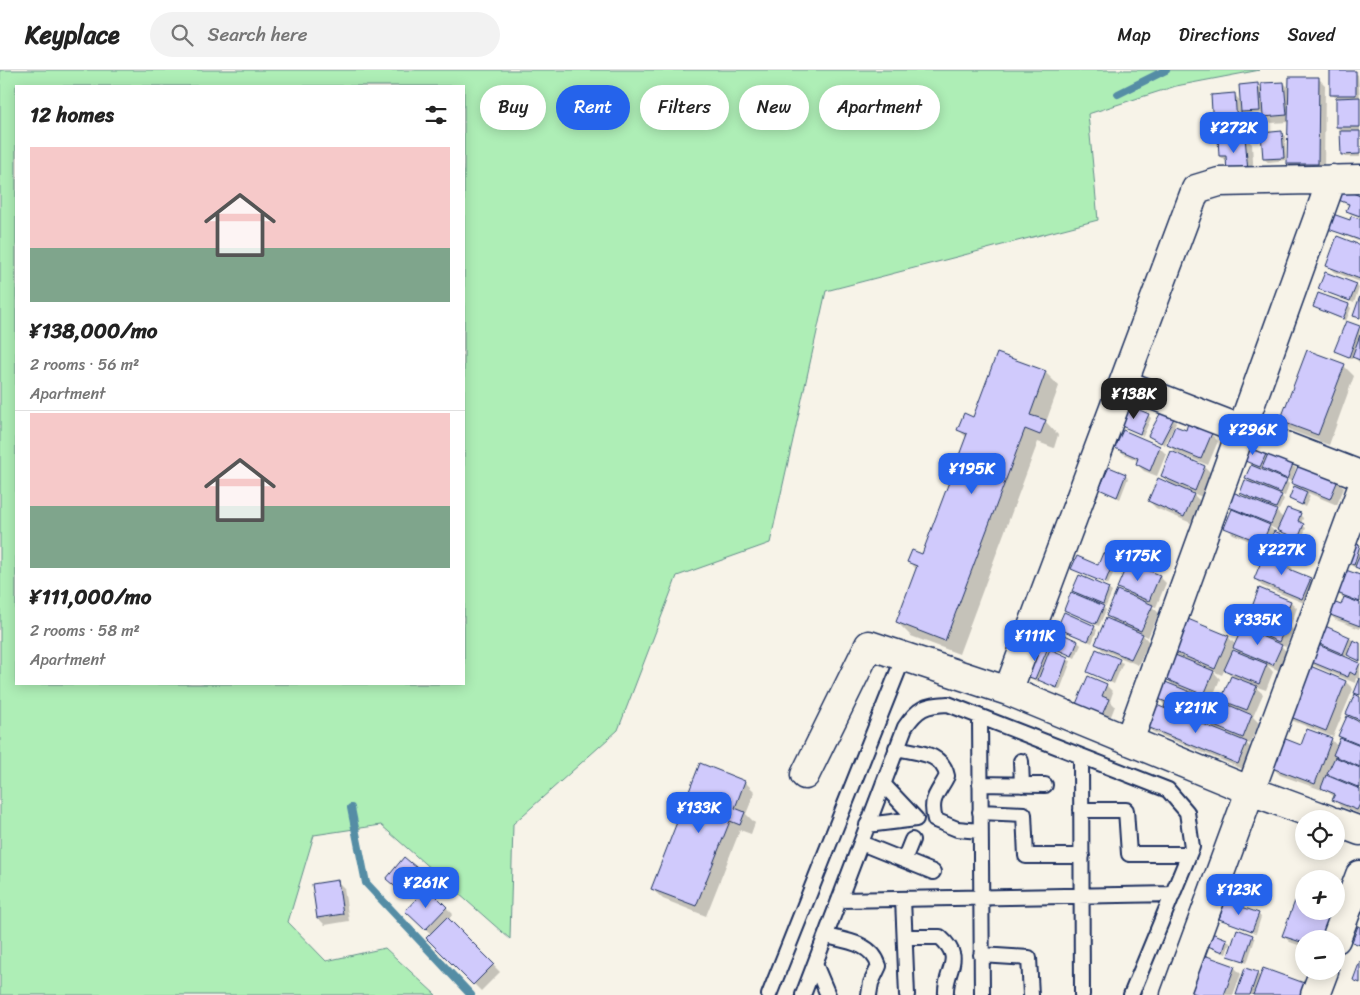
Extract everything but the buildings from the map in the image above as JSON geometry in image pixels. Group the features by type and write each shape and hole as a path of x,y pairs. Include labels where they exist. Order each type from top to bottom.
{"street":[{"path":"1129,741 1243,430 1332,178"},
{"path":"1008,690 1196,189 1218,182 1332,178 1360,179"},
{"path":"1124,384 1360,475"},
{"path":"1174,995 1360,493"},
{"path":"805,775 869,645 1008,690 1251,791 1303,810"},
{"path":"1345,825 1360,831"},
{"path":"1339,930 1360,875"},
{"path":"1315,995 1321,980"}],"lane":[{"path":"769,995 904,656"},
{"path":"803,995 905,727 915,712 930,705 948,704 1168,790 1187,812 1192,847 1132,995"},
{"path":"980,717 982,995"},
{"path":"896,748 930,755 945,766 947,776 936,791 932,807 935,820 957,829 980,831"},
{"path":"1081,756 1082,995"},
{"path":"1021,761 1022,785"},
{"path":"867,825 916,819 883,784"},
{"path":"980,784 1045,785"},
{"path":"1081,810 1126,810 1129,854 1189,854"},
{"path":"980,812 1024,814 1026,856 1082,856"},
{"path":"904,860 912,840"},
{"path":"861,843 933,872"},
{"path":"839,900 1173,894"},
{"path":"903,899 907,995"},
{"path":"826,936 865,947 877,957 880,966 870,983 869,995"},
{"path":"905,937 940,937 948,944 954,962 946,987 946,995"},
{"path":"981,955 1030,958 1032,995"},
{"path":"815,964 828,995"}],"green space":[{"path":"0,70 1260,70 1176,86 1088,114 1098,220 826,291 770,543 677,576 618,730 513,824 510,939 381,825 314,835 288,922 326,961 385,948 436,995 0,995"}],"waterway":[{"path":"1118,94 1166,70"},
{"path":"351,808 366,883 471,995"}]}
